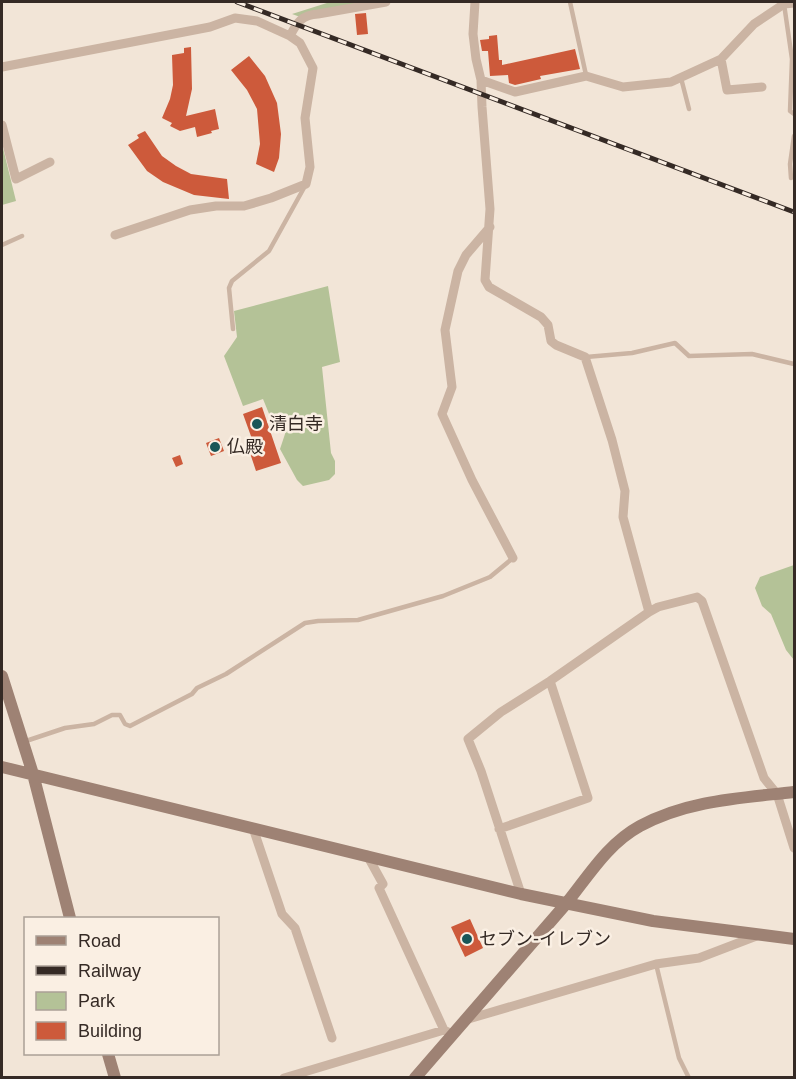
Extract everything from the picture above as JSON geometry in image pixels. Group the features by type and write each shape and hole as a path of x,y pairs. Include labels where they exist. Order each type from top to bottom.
{"street":[{"path":"290,36 299,20 308,15 362,4 386,2"},
{"path":"475,2 473,34 476,59 482,80 490,227 485,280 489,287 541,317 548,325 551,341 556,345 585,357 612,440 625,491 623,517 649,612"},
{"path":"482,80 515,92 586,76 623,87 671,82 721,59 754,24 784,3 795,3"},
{"path":"2,67 210,27 235,18 257,21 300,43 313,68 305,118 310,167 306,184 244,206 216,206 190,210 115,235"},
{"path":"721,59 727,90 762,87"},
{"path":"2,125 15,179 50,162"},
{"path":"490,227 466,255 458,271 445,330 452,387 442,414 513,558"},
{"path":"521,894 481,771 468,739 501,712 649,612 658,607 697,597 702,601 764,778 777,794 795,848"},
{"path":"2,676 33,774 70,917"},
{"path":"499,829 588,798 550,681"},
{"path":"2,767 521,894 653,921 795,939"},
{"path":"416,1077 448,1032 465,1020 567,903 602,856 638,827 686,807 715,801 795,792"},
{"path":"253,828 282,914 296,928 332,1038"},
{"path":"367,855 383,884 379,888 448,1032"},
{"path":"465,1020 656,964 699,958 759,935"},
{"path":"284,1077 448,1032"},
{"path":"109,1055 115,1077"}],"lane":[{"path":"570,2 586,76"},
{"path":"784,3 792,58 790,111 795,114"},
{"path":"681,78 689,109"},
{"path":"791,178 790,164 795,136"},
{"path":"233,329 229,288 232,281 268,251 306,184"},
{"path":"2,245 22,236"},
{"path":"585,357 632,353 675,343 688,356 753,354 795,364"},
{"path":"22,742 65,728 94,724 112,715 120,715 125,724 130,726 226,674 305,623 358,620 443,596 490,577 513,558"},
{"path":"656,964 678,1058 689,1077"}],"green space":[{"path":"330,2 362,2 363,6 303,18 292,14"},
{"path":"2,144 16,201 2,205"},
{"path":"328,286 340,362 322,367 335,474 329,480 303,486 297,480 280,449 285,434 286,420 272,421 263,399 243,406 224,356 237,337 234,311"},
{"path":"794,565 794,660 786,650 771,614 762,606 755,588 760,577"}],"building":[{"path":"366,13 368,34 357,35 355,14"},
{"path":"497,35 499,60 502,60 502,65 575,49 580,69 540,76 541,79 515,85 509,83 508,75 490,76 488,51 482,51 480,40"},
{"path":"191,47 192,89 186,116 215,109 219,129 197,137 195,127 180,131 170,126 172,123 162,118 173,85 172,55 184,53 184,48"},
{"path":"249,56 265,76 277,103 281,134 279,158 274,172 256,164 260,144 257,109 247,90 231,70"},
{"path":"145,131 162,156 176,166 191,174 227,179 229,199 194,195 163,182 147,171 128,145 139,138 137,135"},
{"path":"262,407 281,463 256,471 247,444 252,439 243,414"},
{"name":"仏殿","path":"219,438 224,451 211,456 206,443"},
{"path":"180,455 183,464 176,467 172,458"},
{"path":"470,919 483,948 465,957 451,927"}],"railway":[{"path":"237,2 794,212"}],"place":[{"name":"清白寺","path":"257,424"},
{"name":"仏殿","path":"215,447"},
{"name":"セブン-イレブン","path":"467,939"}]}
